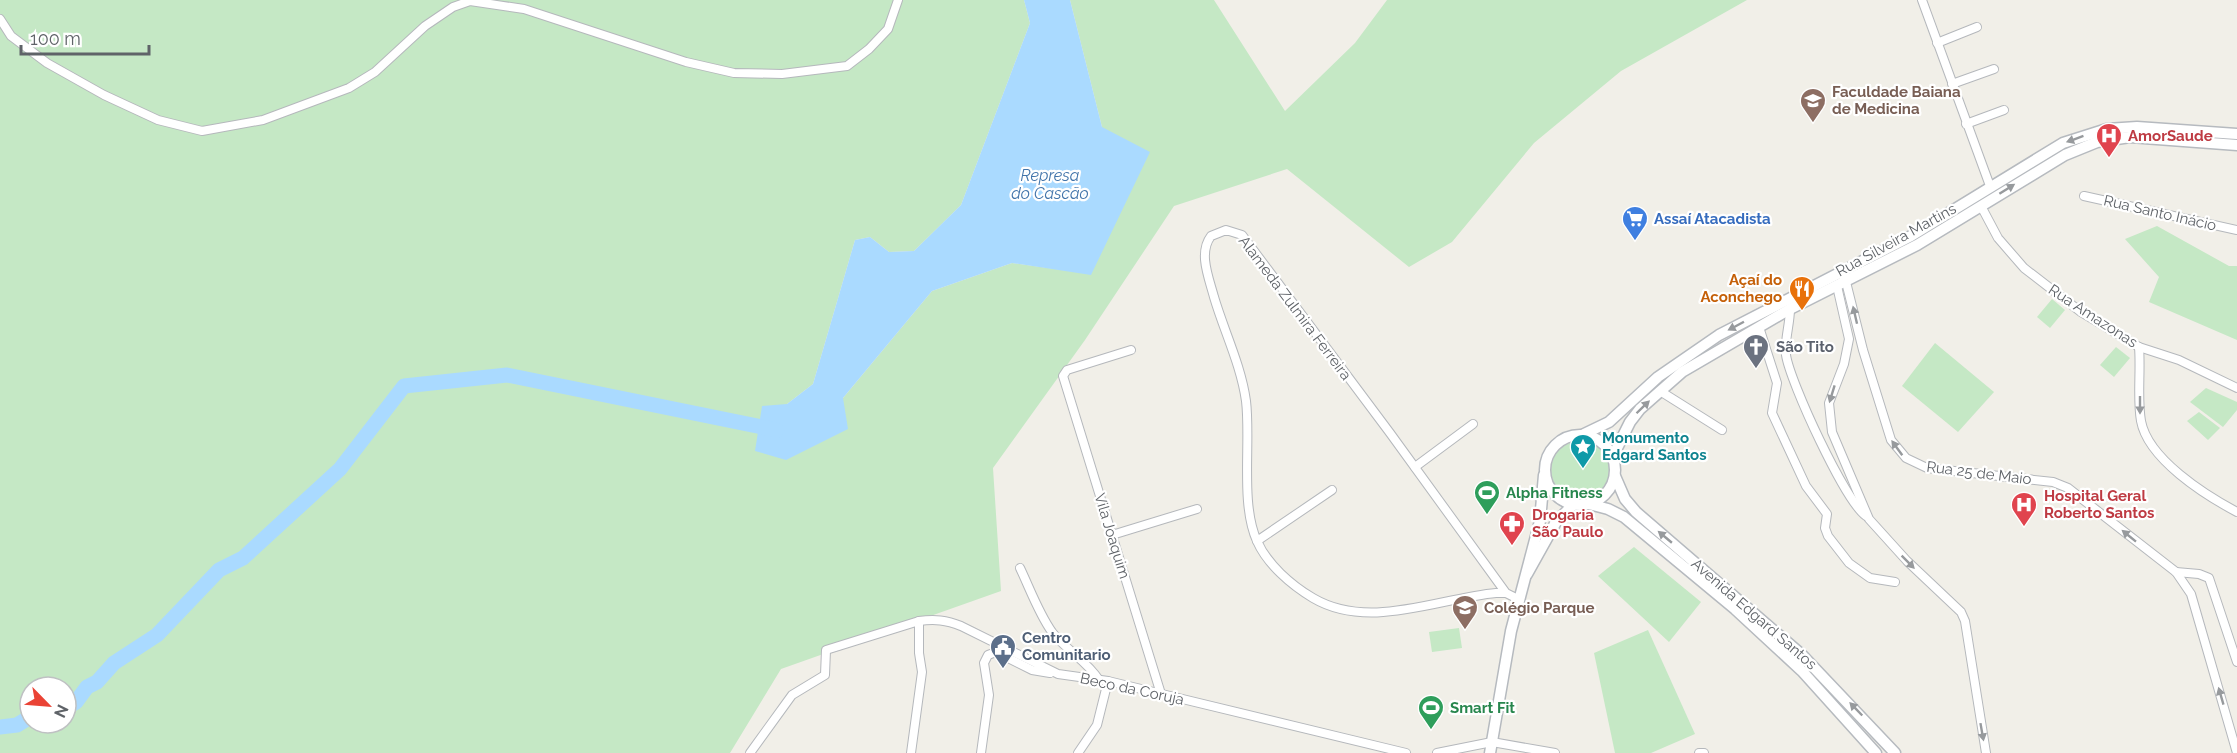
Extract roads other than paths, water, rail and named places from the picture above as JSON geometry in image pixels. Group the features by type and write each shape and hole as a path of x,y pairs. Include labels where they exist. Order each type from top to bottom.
{"main road":[{"name":"Rua Silveira Martins","path":"1584,434 1609,422 1658,377 1709,341 1911,236 1990,186 2063,144 2107,129 2152,126 2237,134"},
{"name":"Rua Silveira Martins","path":"1613,456 1630,422 1682,372 1790,309 1917,245 2066,155 2105,140 2156,137 2237,145"},
{"path":"1491,748 1518,599 1527,574 1540,521 1544,475 1546,459 1554,445 1568,436 1584,434 1596,437 1606,445 1613,456 1615,476 1611,488 1601,498 1589,504 1573,505 1560,500 1550,489 1544,475"},
{"name":"Avenida Edgard Santos","path":"1615,476 1625,499 1636,512 1802,655 1895,753"},
{"name":"Avenida Edgard Santos","path":"1589,504 1617,512 1632,522 1735,609 1824,692 1876,753"},
{"path":"1527,574 1556,522 1573,505"}],"street":[{"path":"0,19 11,36 47,63 104,95 158,120 202,131 263,120 349,88 375,72 425,26 453,7 470,2 525,9 686,62 734,73 783,74 847,66 870,49 888,29 898,0"},
{"path":"1924,1 1937,43 1990,186"},
{"path":"1937,43 1977,27"},
{"path":"1952,84 1994,69"},
{"path":"1966,124 2004,110"},
{"name":"Rua Santo Inácio","path":"2084,196 2237,230"},
{"name":"Rua Amazonas","path":"1981,206 1998,238 2024,268 2081,312 2139,347 2179,360 2237,388"},
{"name":"Alameda Zulmira Ferreira","path":"1506,593 1485,594 1417,609 1381,611 1341,608 1316,600 1301,591 1275,566 1257,541 1250,515 1246,403 1242,380 1220,316 1205,260 1208,240 1217,232 1226,230 1242,235 1506,593 1518,599"},
{"name":"Rua 25 de Maio","path":"1840,272 1895,448 1905,458 1935,469 2061,484 2176,572 2191,594 2237,753"},
{"name":"Rua 25 de Maio","path":"1843,284 1849,339 1844,364 1829,403 1830,422 1869,519 1907,561 1961,612 1965,621 1986,753"},
{"path":"1790,309 1785,350 1793,376 1843,485 1856,507 1869,519"},
{"path":"1759,327 1777,383 1772,413 1806,486 1828,516 1825,528 1828,536 1849,564 1870,578 1895,582"},
{"path":"2139,347 2140,412 2144,434 2150,445 2188,480 2237,512"},
{"name":"Vila Joaquim","path":"1131,350 1067,370 1063,378 1161,694"},
{"path":"1660,391 1722,430"},
{"path":"1415,467 1473,424"},
{"path":"1257,541 1332,490"},
{"path":"1112,535 1197,509"},
{"path":"1020,568 1051,631 1069,651 1093,671 1099,680"},
{"path":"2176,572 2199,574 2209,578 2237,662"},
{"name":"Beco da Coruja","path":"750,753 792,695 825,675 826,650 919,621 945,620 1058,674 1108,681 1317,734 1406,753"},
{"path":"911,753 922,672 919,653 919,621"},
{"path":"981,753 989,695 984,663 988,655 996,652 1032,670 1058,674"},
{"path":"1078,753 1097,725 1108,681"},
{"path":"1437,753 1491,748 1555,753"},
{"path":"1699,753 1704,753"}],"water":[{"name":"Represa do Cascão","path":"1024,0 1070,0 1102,127 1150,152 1091,275 1012,263 932,291 843,398 848,429 786,460 755,451 762,406 787,404 813,384 855,240 870,237 889,252 914,251 961,205 1030,23"}],"waterway":[{"path":"78,699 87,687 97,682 114,663 157,635 219,570 243,558 340,469 404,386 507,375 777,430"},
{"path":"0,727 18,724"}],"place":[{"name":"Faculdade Baiana de Medicina","path":"1813,124"},
{"name":"AmorSaude","path":"2109,159"},
{"name":"Assaí Atacadista","path":"1635,242"},
{"name":"Açaí do Aconchego","path":"1802,312"},
{"name":"São Tito","path":"1756,370"},
{"name":"Monumento Edgard Santos","path":"1583,470"},
{"name":"Alpha Fitness","path":"1487,516"},
{"name":"Hospital Geral Roberto Santos","path":"2024,528"},
{"name":"Drogaria São Paulo","path":"1512,547"},
{"name":"Colégio Parque","path":"1465,631"},
{"name":"Centro Comunitario","path":"1003,670"},
{"name":"Smart Fit","path":"1431,731"}]}
